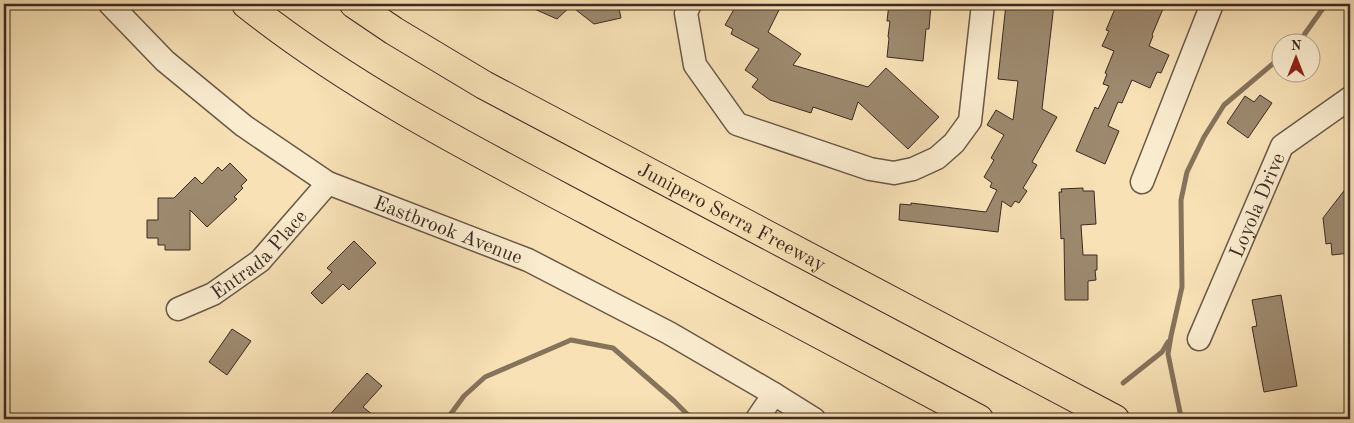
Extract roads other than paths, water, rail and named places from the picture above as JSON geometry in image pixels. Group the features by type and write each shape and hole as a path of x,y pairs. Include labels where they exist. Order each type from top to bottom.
{"highway":[{"path":"246,4 361,86 458,142 979,419"},
{"name":"Junipero Serra Freeway","path":"354,4 394,31 484,85 1115,419"}],"street":[{"name":"Eastbrook Avenue","path":"110,4 165,60 244,126 328,184 528,260 669,333 814,419"},
{"path":"690,4 686,12 696,66 737,124 870,169 894,173 913,170 937,158 954,143 970,122 983,4"},
{"path":"1142,182 1212,4"},
{"name":"Loyola Drive","path":"1199,339 1282,146 1350,98"},
{"name":"Entrada Place","path":"178,309 213,294 260,261 328,184"},
{"path":"757,419 774,394"}],"waterway":[{"path":"1306,32 1326,4"},
{"path":"1181,417 1168,354 1182,287 1181,200 1187,172 1204,137 1224,105 1272,64"},
{"path":"447,419 464,396 485,377 571,340 613,348 692,419"},
{"path":"1123,383 1162,352 1168,342"}]}
